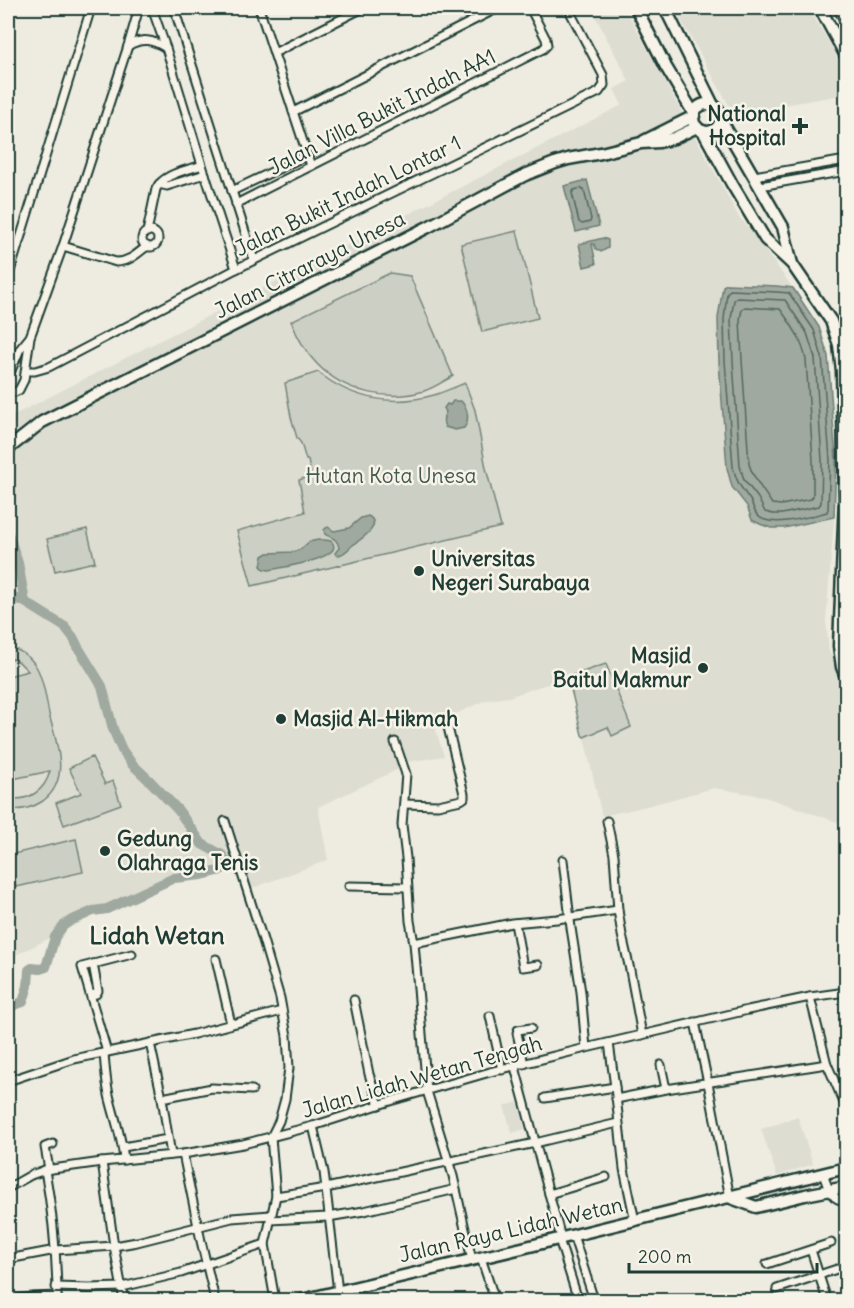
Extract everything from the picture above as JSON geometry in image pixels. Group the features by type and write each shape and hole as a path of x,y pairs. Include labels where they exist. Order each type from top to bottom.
{"main road":[{"path":"636,8 666,67 765,239 792,264 831,321 839,345 842,371 845,498 842,667 846,677"},
{"path":"665,8 713,105 721,113 723,124 783,227 792,264"},
{"path":"820,8 846,56"},
{"path":"699,125 698,107 705,104 713,105"},
{"path":"699,125 712,131 723,124"},
{"name":"Jalan Citraraya Unesa","path":"8,449 42,422 428,227 525,175 555,163 641,143 674,138 699,125"},
{"path":"765,239 774,241 779,238 783,227"},
{"name":"Jalan Raya Lidah Wetan","path":"302,1300 730,1198 846,1168"},
{"path":"730,1198 756,1207 846,1187"}],"street":[{"path":"8,278 91,8"},
{"path":"8,393 19,390 22,386 30,337 63,246 129,46 139,8"},
{"path":"152,8 236,269"},
{"path":"174,8 254,260"},
{"path":"259,8 311,166"},
{"path":"274,53 363,8"},
{"path":"293,112 498,8"},
{"name":"Jalan Villa Bukit Indah AA1","path":"236,204 543,49 547,45 546,39 530,8"},
{"name":"Jalan Bukit Indah Lontar 1","path":"26,371 50,367 236,269 599,92 604,85 603,75 568,8"},
{"path":"837,8 846,23"},
{"path":"834,34 846,31"},
{"path":"129,46 136,41 145,40 156,42 166,48"},
{"name":"Jalan Villa Bukit Indah AA1","path":"232,191 307,155"},
{"path":"757,181 846,160"},
{"path":"147,246 142,239 143,234 147,232 159,184 164,178 202,165"},
{"path":"757,181 846,171"},
{"path":"159,184 167,186 205,174"},
{"path":"63,246 121,262 132,258 147,246 154,245 158,238 153,232 147,232"},
{"path":"8,378 18,354 30,337"},
{"path":"404,804 438,805 464,798 465,794 446,719"},
{"path":"395,742 406,774 402,825 427,1090 476,1259 495,1300"},
{"path":"225,821 280,998 287,1036 289,1068 285,1099 279,1121 271,1137 276,1196 265,1244 275,1300"},
{"path":"607,821 614,855 618,910 642,1035"},
{"path":"563,860 581,992 586,1048"},
{"path":"349,886 407,887"},
{"path":"414,943 515,923 618,910"},
{"path":"515,923 522,967 538,965"},
{"path":"124,1160 107,1086 106,1053 91,995 81,968 132,954"},
{"path":"216,959 231,1024"},
{"path":"91,995 98,991 93,963"},
{"name":"Jalan Lidah Wetan Tengah","path":"8,1188 31,1175 47,1170 183,1154 243,1144 313,1126 427,1090 586,1048 810,997 846,992"},
{"path":"810,997 826,1064 846,1107"},
{"path":"354,1000 369,1074 379,1105"},
{"path":"8,1082 74,1059 194,1034 282,1011"},
{"path":"490,1016 502,1070"},
{"path":"695,1022 730,1198"},
{"path":"524,1064 517,1033 518,1030 531,1028"},
{"path":"150,1043 171,1155"},
{"path":"609,1044 624,1169 635,1221"},
{"path":"616,1099 826,1064"},
{"path":"661,1065 666,1089"},
{"path":"515,1066 565,1259 578,1300"},
{"path":"546,1098 615,1087"},
{"path":"162,1098 212,1088 252,1090"},
{"path":"276,1196 326,1188 535,1143 618,1122"},
{"path":"313,1126 324,1172 338,1292"},
{"path":"123,1148 168,1139"},
{"path":"8,1300 32,1297 57,1298 56,1250 45,1147 53,1144"},
{"path":"183,1154 215,1300"},
{"path":"102,1162 124,1300"},
{"path":"823,1174 830,1191 836,1198 845,1201 846,1212"},
{"path":"549,1194 606,1177"},
{"path":"8,1259 56,1250 137,1242 232,1218 328,1216 364,1211 456,1189"},
{"path":"573,1235 594,1300"},
{"path":"767,1264 831,1243"},
{"path":"56,1287 122,1287 181,1273 265,1244"},
{"path":"811,1250 826,1300"},
{"path":"565,1259 579,1255"},
{"path":"777,1289 837,1269"}],"shaded area":[{"name":"Universitas Negeri Surabaya","path":"591,8 625,8 740,219 793,288 819,327 825,342 836,460 826,621 829,651 846,692 846,825 762,796 714,788 602,816 584,737 609,727 606,664 509,697 486,700 434,724 444,756 401,763 401,768 318,807 328,860 250,889 239,862 174,876 8,959 8,418 622,105 614,89 629,81"},
{"path":"674,8 809,8 846,72 846,94 734,114"},
{"path":"518,1102 525,1129 512,1133 504,1106"},
{"path":"798,1117 813,1164 777,1176 761,1129"}],"green space":[{"path":"517,231 538,318 482,332 461,244"},
{"path":"390,273 410,276 453,376 424,391 381,395 340,382 313,359 302,344 291,321"},
{"name":"Hutan Kota Unesa","path":"318,372 344,389 388,400 418,399 465,383 475,410 486,468 501,527 252,586 237,531 305,512 299,480 311,476 308,460 297,438 291,417 285,383"},
{"path":"87,529 95,562 55,571 47,539"},
{"path":"8,647 21,652 35,664 44,690 60,760 57,782 52,792 43,801 17,810 8,809 8,798 22,798 35,794 48,778 50,771 8,780 8,676 28,671 19,662 8,657"},
{"path":"606,664 631,727 612,736 608,727 584,737 568,677"},
{"path":"92,757 105,784 113,781 121,804 64,825 56,803 81,793 69,768"},
{"path":"76,839 83,872 16,887 9,855"}],"water":[{"path":"587,180 599,226 576,232 564,186"},
{"path":"603,238 608,240 608,248 601,252 592,244 596,264 584,267 579,244"},
{"path":"727,284 793,288 819,327 828,356 836,460 834,517 784,528 771,528 752,520 747,506 732,487 727,468 719,362 718,318 723,286"},
{"path":"453,401 461,401 465,407 468,418 464,428 455,430 444,425 443,419 446,412 444,408"},
{"path":"368,516 374,523 370,532 337,556 335,553 339,548 337,543 325,534 324,530 328,527 334,531 349,528 361,518"},
{"path":"331,541 334,548 329,553 309,562 269,570 261,566 263,556 268,553 293,552 309,542"}],"waterway":[{"path":"8,533 18,563 25,602 65,627 73,637 102,686 113,729 122,750 132,764 178,810 202,844 222,855 226,861 224,868 218,871 174,878 107,909 93,911 70,921 55,937 46,967 29,970 28,986 23,1002 8,1007"},
{"path":"8,595 25,602"}],"place":[{"name":"National Hospital","path":"800,126"},
{"name":"Universitas Negeri Surabaya","path":"419,571"},
{"name":"Masjid Baitul Makmur","path":"703,668"},
{"name":"Masjid Al-Hikmah","path":"281,719"},
{"name":"Gedung Olahraga Tenis","path":"105,851"}],"district":[{"name":"Lidah Wetan","path":"157,936"}]}
